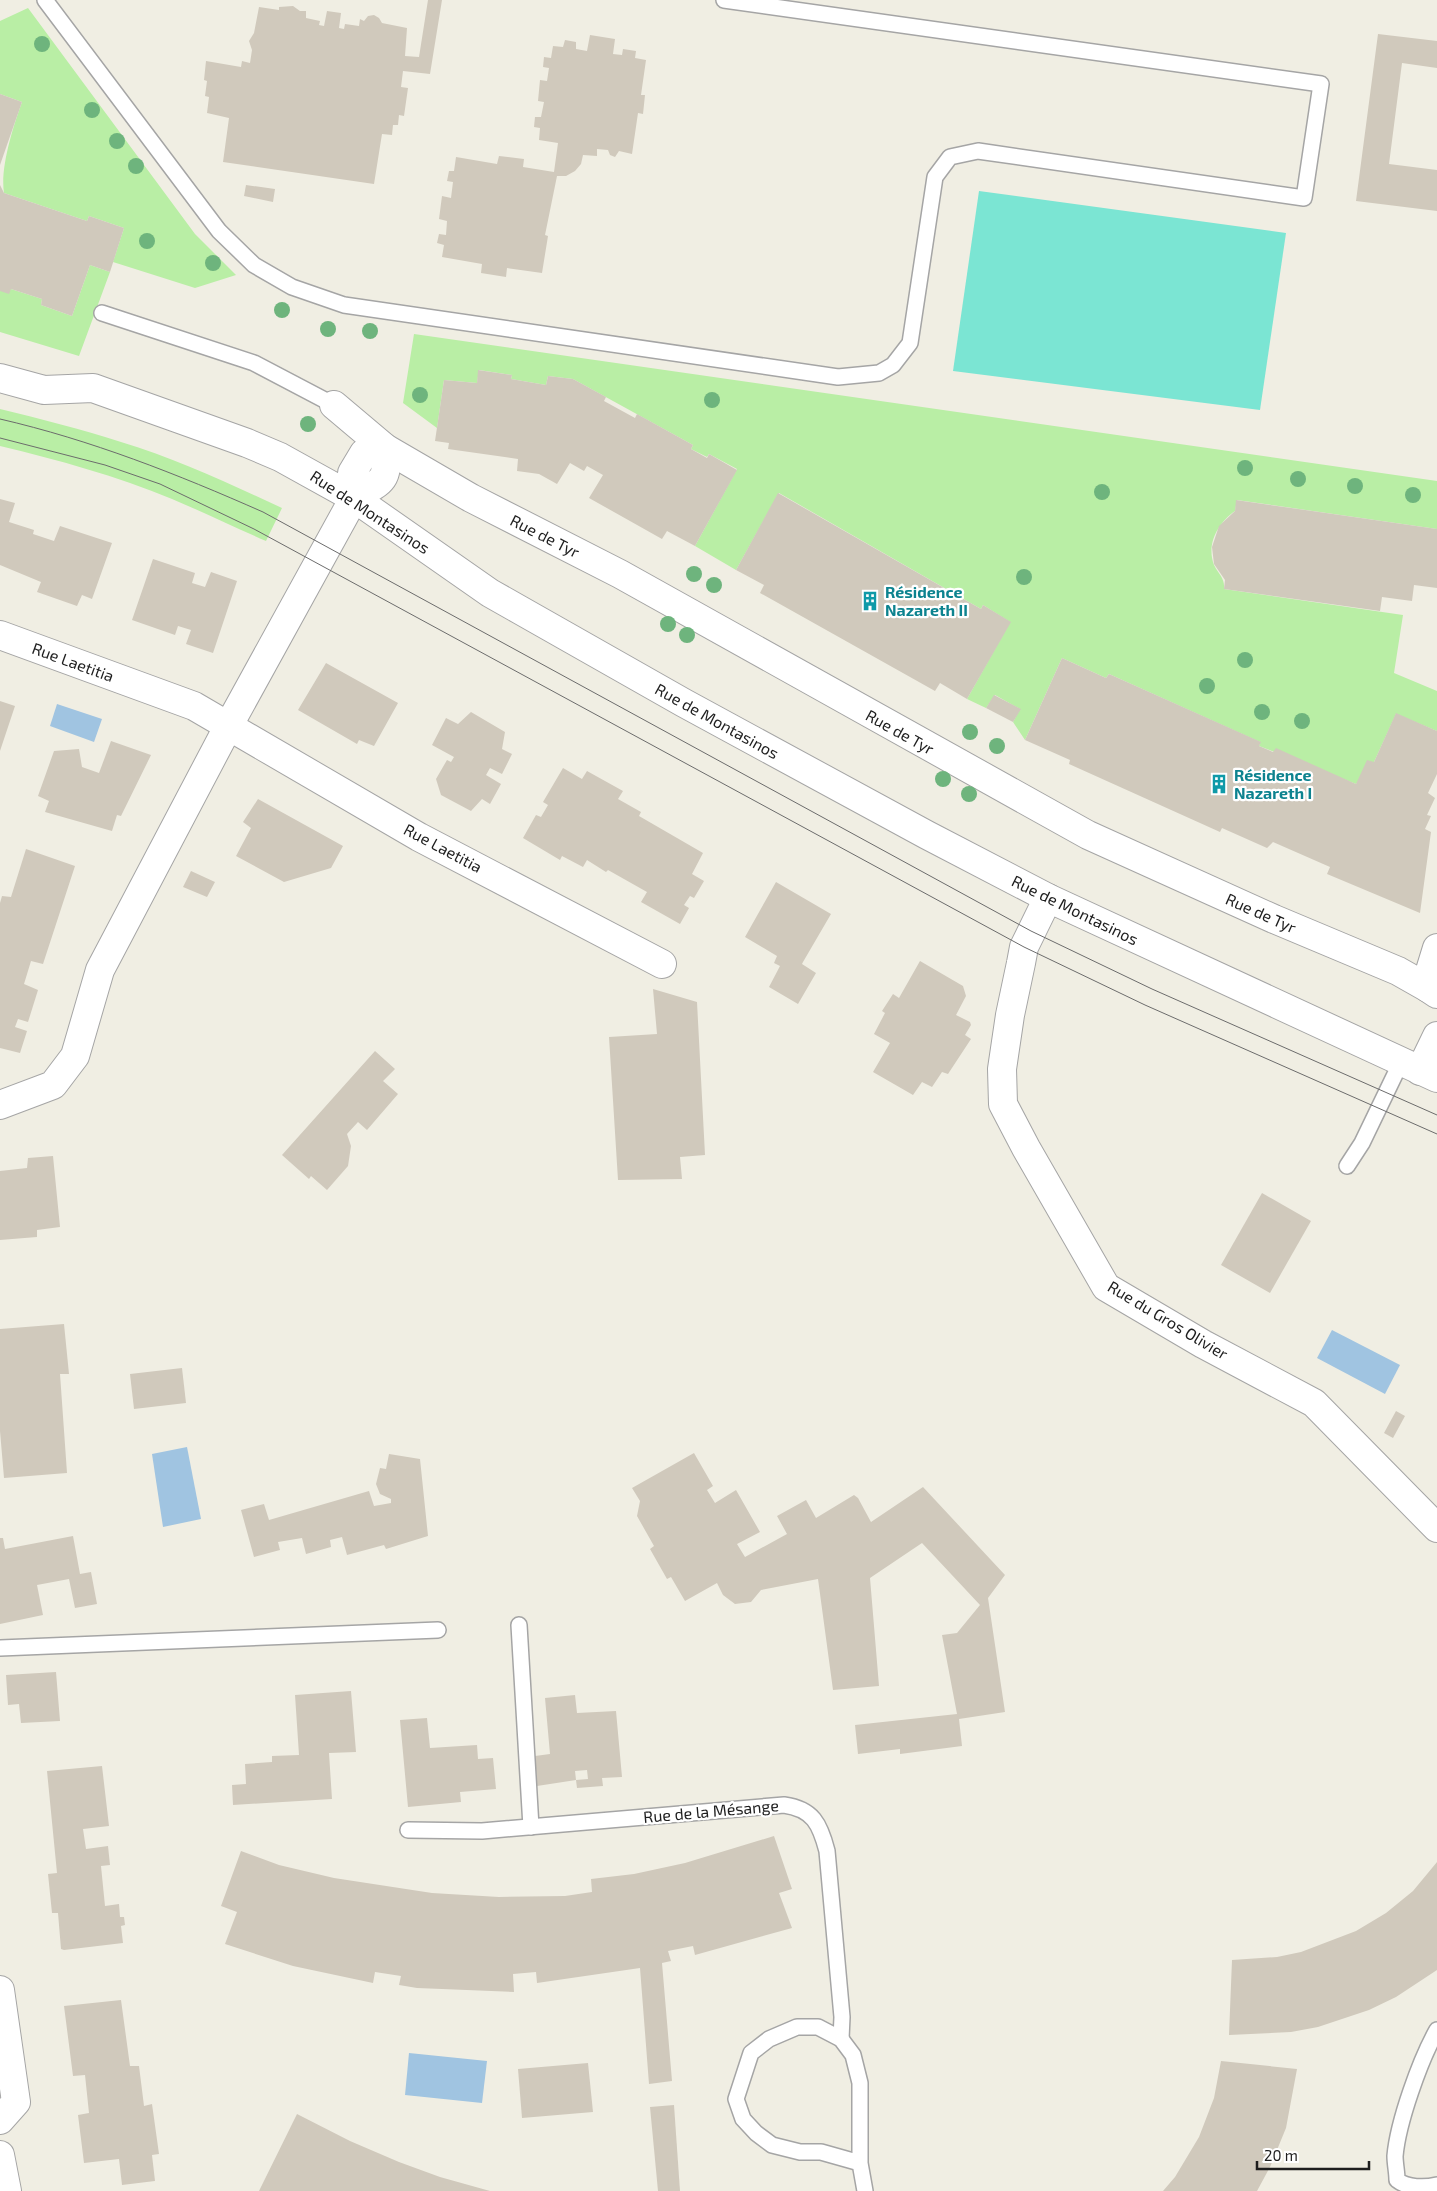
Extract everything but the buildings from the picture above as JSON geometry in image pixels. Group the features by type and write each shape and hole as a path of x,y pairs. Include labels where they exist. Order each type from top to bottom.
{"street":[{"name":"Rue de Montasinos","path":"0,378 44,390 93,388 248,443 291,463 354,498 490,592 692,708 1048,898 1419,1070"},
{"name":"Rue de Tyr","path":"334,405 385,448 471,498 620,574 966,769 1088,835 1274,919 1398,971 1433,991"},
{"path":"0,1105 53,1085 74,1056 100,970 229,725 354,498 381,481 387,470 385,448"},
{"name":"Rue Laetitia","path":"0,635 194,706 419,837 662,964"},
{"name":"Rue du Gros Olivier","path":"1048,898 1031,931 1020,963 1002,1070 1003,1104 1026,1148 1106,1287 1203,1344 1314,1403 1437,1528"},
{"path":"1433,991 1429,974 1437,948"},
{"path":"1419,1070 1437,1036"},
{"path":"0,1990 16,2102 0,2120"},
{"path":"0,2156 7,2191"}],"lane":[{"path":"45,0 219,231 254,266 292,287 344,305 838,377 879,373 893,365 910,343 935,177 950,157 978,151 1304,198 1322,84 724,0"},
{"path":"102,313 254,363 334,405"},
{"path":"1347,1166 1362,1143 1419,1070"},
{"path":"519,1624 531,1827"},
{"path":"0,1648 438,1630"},
{"name":"Rue de la Mésange","path":"408,1830 482,1831 784,1805 799,1807 812,1817 821,1829 827,1850 842,2017 841,2039"},
{"path":"860,2163 821,2152 800,2152 772,2145 756,2133 743,2119 736,2099 751,2053 769,2039 797,2027 818,2027 841,2039 853,2055 860,2082 860,2163 865,2191"},
{"path":"1437,2030 1430,2042 1405,2114 1395,2157 1398,2180 1403,2184 1427,2187 1437,2185"}],"green space":[{"path":"28,8 195,234 236,275 195,288 113,262 124,228 89,216 87,221 4,193 3,183 6,160 11,135 22,102 0,94 0,21"},
{"path":"90,265 110,272 79,356 0,332 0,291 11,289 42,299 41,305 72,316"},
{"path":"414,334 1437,481 1437,529 1237,500 1235,511 1223,522 1215,535 1212,557 1214,565 1223,579 1224,589 1403,615 1394,673 1437,691 1437,731 1396,714 1374,762 1356,784 1259,746 1260,742 1109,674 1106,678 1062,658 1025,740 1013,722 1020,709 995,695 986,708 967,699 1010,622 983,605 981,609 779,493 736,570 695,546 737,469 709,454 707,457 691,449 693,445 573,379 548,376 546,385 511,379 512,375 479,370 477,383 444,380 437,428 403,403"},
{"path":"0,409 76,428 162,456 203,472 282,508 266,541 172,499 130,483 0,446"}],"shaded area":[{"path":"979,191 1286,233 1260,410 953,371"},
{"path":"57,704 102,719 94,742 50,726"},
{"path":"1332,1330 1400,1365 1385,1394 1317,1358"},
{"path":"187,1447 201,1519 163,1527 152,1454"},
{"path":"409,2053 487,2061 482,2103 405,2095"}],"tram line":[{"path":"0,419 34,427 133,459 263,512 1031,931 1152,989 1437,1115"},
{"path":"0,438 105,465 160,484 254,529 1024,947 1145,1005 1437,1134"}],"place":[{"name":"Résidence Nazareth II","path":"870,601"},
{"name":"Résidence Nazareth I","path":"1219,784"}]}
